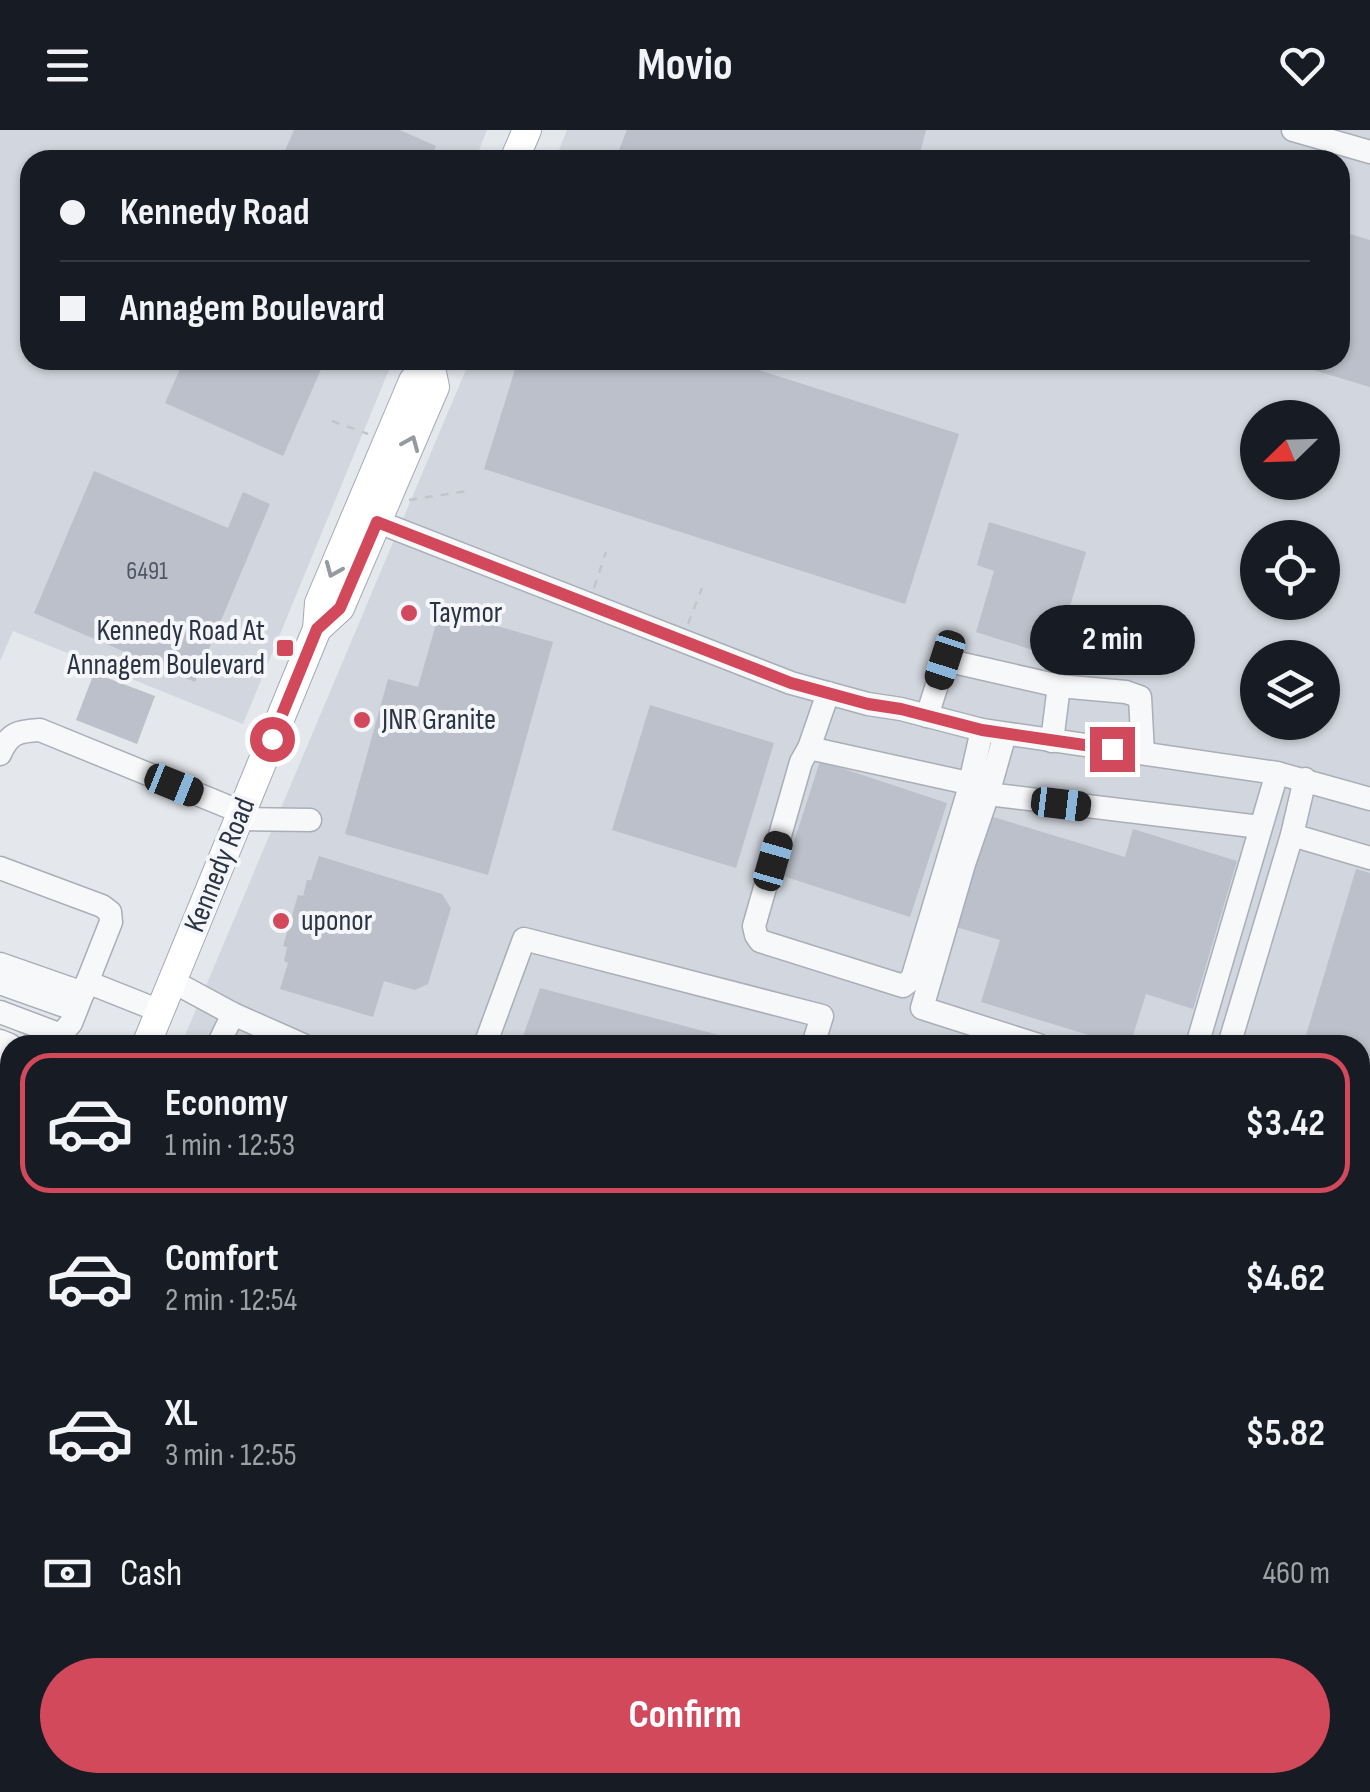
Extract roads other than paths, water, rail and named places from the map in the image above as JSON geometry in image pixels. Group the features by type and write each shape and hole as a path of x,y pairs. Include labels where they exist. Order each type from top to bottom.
{"main road":[{"name":"Kennedy Road","path":"374,511 388,441 413,381 422,370"},
{"name":"Kennedy Road","path":"150,1035 317,629 319,603 374,511 435,386 432,370"}],"street":[{"path":"1292,130 1370,152"},
{"path":"374,511 589,604 791,683 993,732 1277,773 1370,799"},
{"path":"928,716 945,660 1059,686 1126,692 1140,697 1143,754"},
{"path":"1052,740 1059,686"},
{"path":"828,693 801,762 754,926 760,941 902,986 912,979 967,796 978,789"},
{"path":"0,754 6,740 21,730 40,730 240,815 310,820"},
{"path":"993,732 964,864 922,1008 1007,1035"},
{"path":"809,748 978,789 1260,827"},
{"path":"1200,1035 1277,773"},
{"path":"1232,1035 1306,780"},
{"path":"1292,835 1370,858"},
{"path":"0,868 110,912 111,922 71,1023 61,1035"},
{"path":"489,1035 524,939 822,1016 817,1035"},
{"path":"0,964 82,995"},
{"path":"172,981 280,1035"},
{"path":"0,983 160,1011"},
{"path":"0,1012 47,1035"},
{"path":"223,1035 233,1014"}],"place":[{"name":"Taymor","path":"409,613"},
{"name":"Kennedy Road At Annagem Boulevard","path":"285,648"},
{"name":"JNR Granite","path":"362,720"},
{"name":"uponor","path":"281,921"}]}
